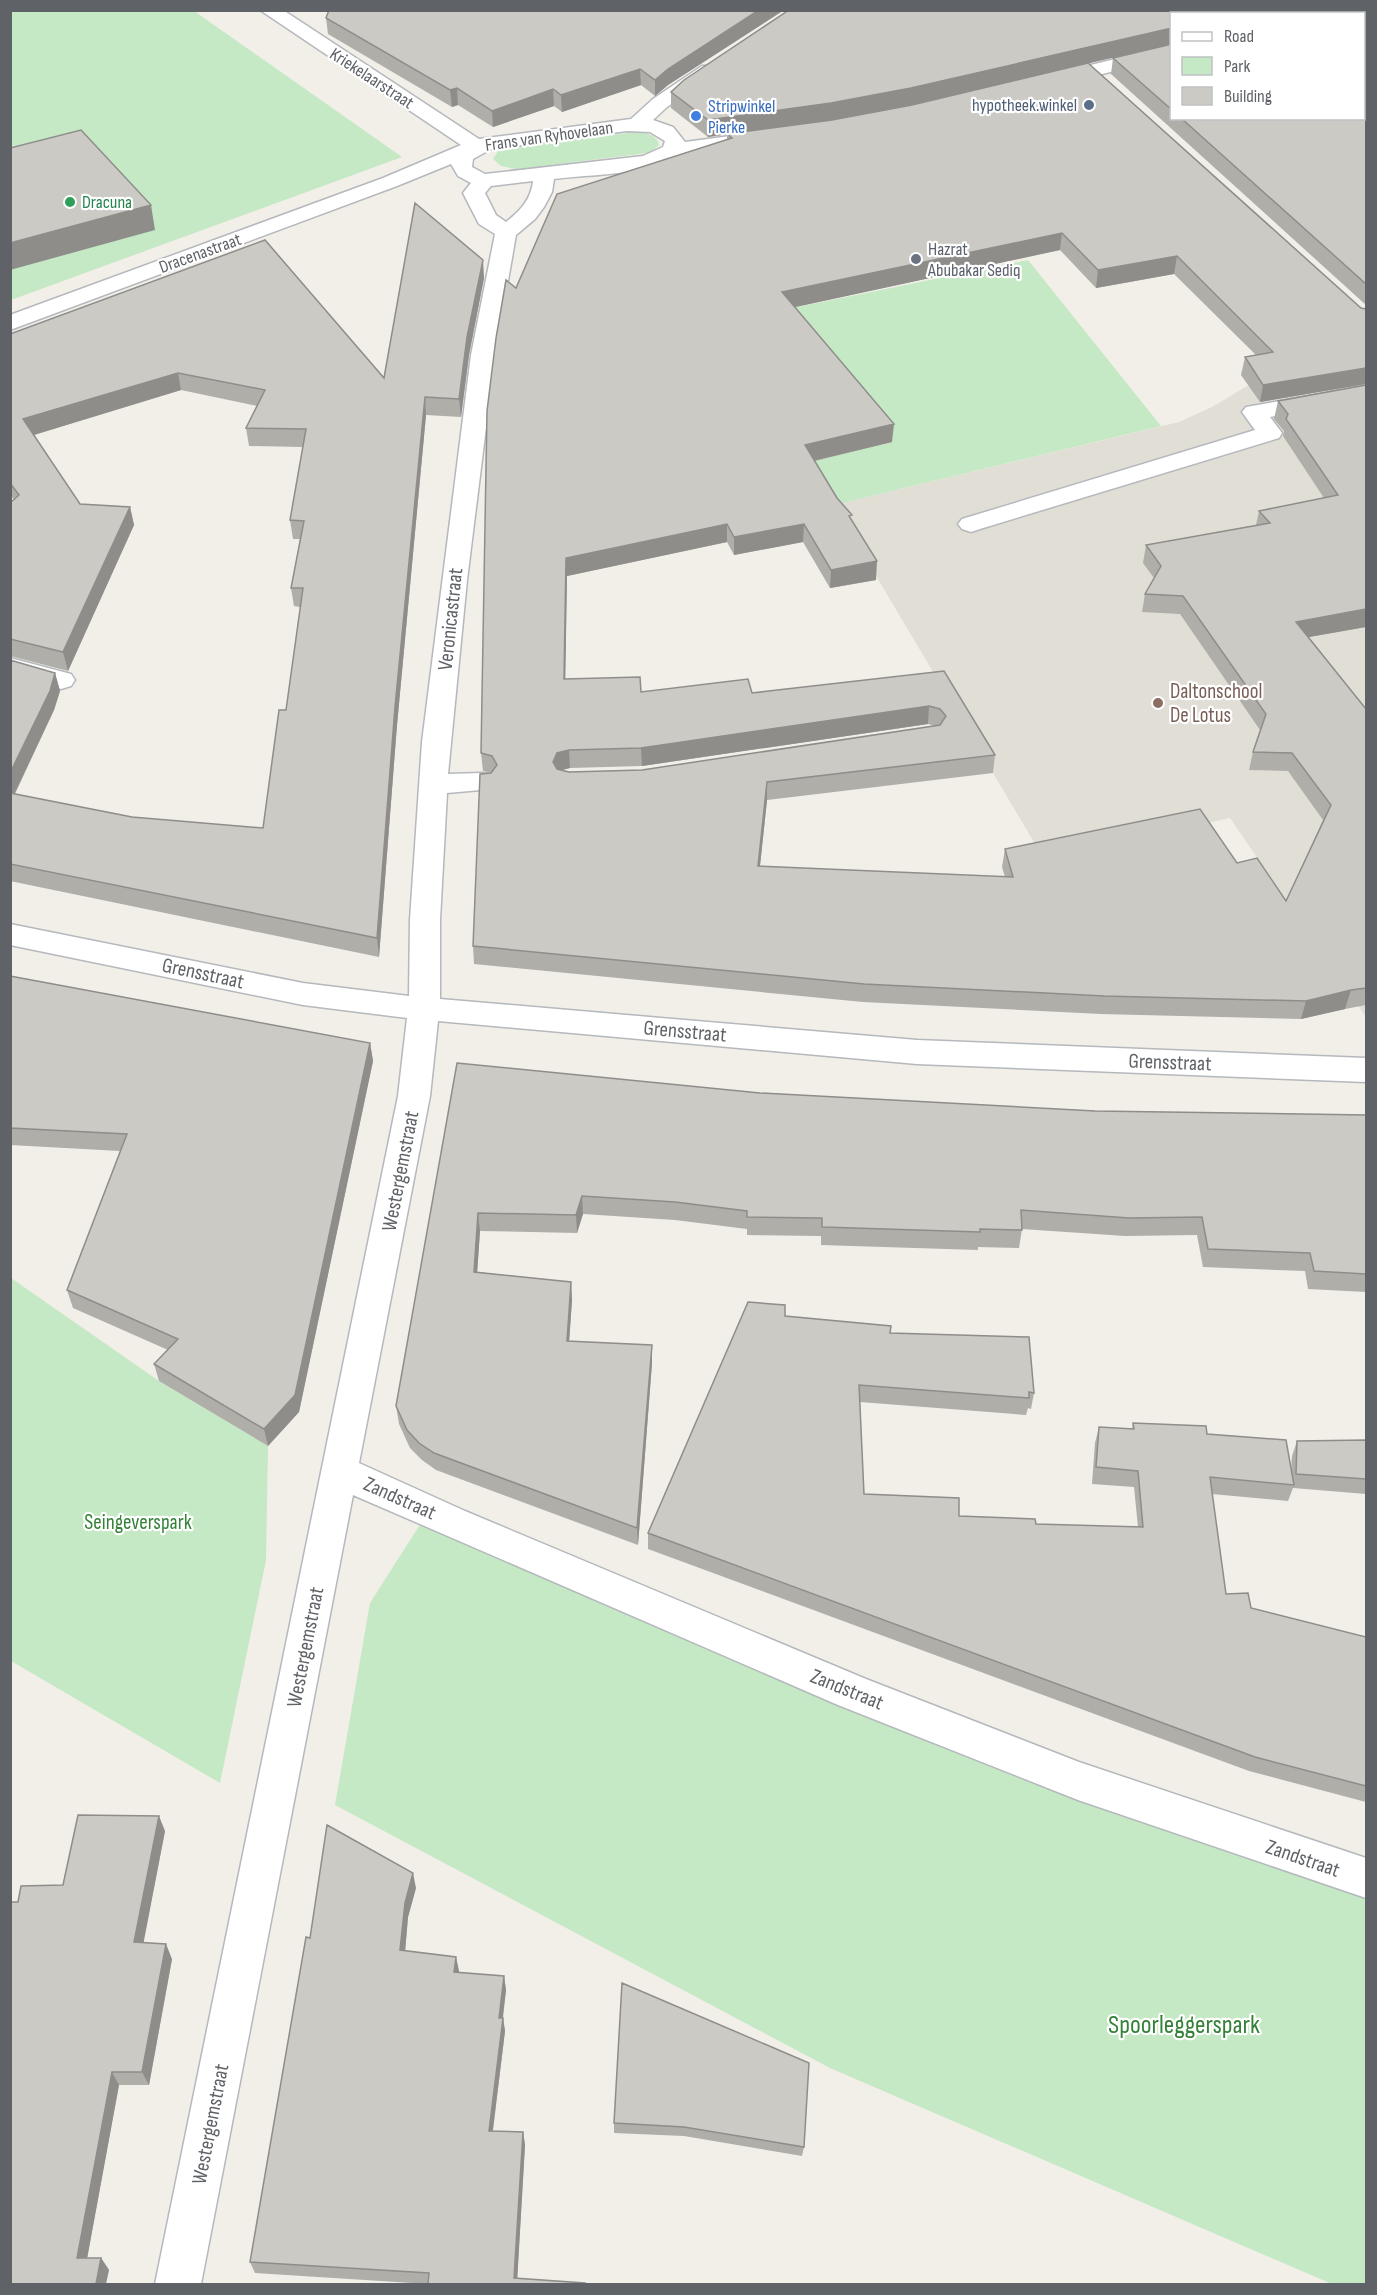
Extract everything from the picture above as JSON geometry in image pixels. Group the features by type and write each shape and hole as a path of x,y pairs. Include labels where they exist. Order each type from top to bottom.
{"street":[{"name":"Kriekelaarstraat","path":"269,10 472,148"},
{"path":"1035,84 1170,52"},
{"path":"636,125 660,103 723,61"},
{"path":"1092,71 1110,87"},
{"name":"Frans van Ryhovelaan","path":"673,150 675,141 668,133 654,127 636,125 509,139 472,148 463,154 460,163 479,179 543,174 645,162 662,157 673,150 777,136"},
{"name":"Dracenastraat","path":"10,323 390,182 472,148"},
{"path":"479,179 474,193 487,219 506,232 528,217 545,186 543,174"},
{"name":"Dracenastraat","path":"390,182 479,179"},
{"name":"Veronicastraat","path":"424,1009 425,920 436,742 465,482 483,355 506,232"},
{"path":"971,524 1270,434 1254,412 1366,393"},
{"path":"10,666 61,680"},
{"path":"435,784 482,783"},
{"name":"Grensstraat","path":"10,934 303,994 424,1009 917,1052 1366,1070"},
{"name":"Westergemstraat","path":"178,2284 411,1108 424,1009"},
{"name":"Zandstraat","path":"339,1471 452,1522 863,1696 1078,1780 1366,1878"}],"shaded area":[{"name":"Daltonschool De Lotus","path":"1366,365 1366,1017 1230,818 1044,859 834,505 1179,422 1212,407 1247,386"}],"green space":[{"path":"11,11 194,11 402,157 11,300"},
{"path":"629,133 651,135 659,145 651,152 640,154 516,169 501,166 493,159 498,151 513,146"},
{"path":"1028,260 1161,426 834,505 680,331"},
{"name":"Seingeverspark","path":"11,1278 159,1381 268,1446 266,1560 220,1783 11,1661"},
{"name":"Spoorleggerspark","path":"421,1523 1335,1884 1366,1894 1366,2284 1332,2284 830,2068 335,1805 370,1603"}],"building":[{"path":"329,10 759,10 668,69 655,80 640,69 561,95 553,89 492,111 457,88 450,90 326,18"},
{"path":"789,10 1366,10 1366,284 1183,120 1365,120 1365,12 1170,12 1170,28 911,88 831,103 708,120 671,92 684,80"},
{"path":"1170,44 1170,108 1113,58"},
{"path":"1088,63 1361,308 1366,309 1366,368 1263,385 1245,357 1273,352 1177,256 1098,270 1062,233 782,292 894,424 805,445 837,498 852,515 849,516 877,561 831,570 804,524 734,537 727,524 566,558 564,679 640,677 641,692 748,679 752,693 944,671 995,755 767,782 758,866 1013,877 1005,849 1200,809 1237,863 1257,858 1286,901 1331,805 1292,753 1253,752 1266,714 1183,596 1145,594 1161,566 1146,545 1270,523 1259,511 1338,495 1286,419 1288,414 1278,401 1366,385 1366,609 1296,622 1366,709 1366,988 1306,1001 1104,996 864,984 473,946 480,774 491,773 497,765 492,756 481,753 487,411 506,280 516,288 557,194 732,138 727,134 832,120 912,105","holes":["929,706 940,709 946,716 940,725 642,770 569,772 557,769 553,762 557,753 569,750 641,748"]},
{"name":"Dracuna","path":"81,130 151,205 10,243 10,148"},
{"path":"415,203 483,260 467,337 459,399 425,397 395,707 377,938 10,864 10,793 132,817 263,828 279,710 286,710 303,588 291,588 304,521 290,520 306,429 246,428 265,390 178,373 23,419 80,504 130,507 63,652 10,639 10,503 19,495 10,483 10,334 265,240 384,378"},
{"path":"10,660 55,673 50,691 10,773"},
{"path":"10,976 370,1043 295,1395 264,1429 154,1364 178,1339 67,1290 127,1134 10,1128"},
{"path":"457,1063 760,1093 1095,1111 1366,1115 1366,1274 1314,1271 1310,1253 1208,1249 1202,1217 1129,1218 1021,1210 1022,1230 980,1229 980,1232 822,1227 822,1218 747,1217 747,1211 675,1202 582,1196 576,1215 478,1213 474,1272 571,1282 567,1341 652,1345 637,1528 434,1453 419,1443 407,1430 396,1406"},
{"path":"748,1302 785,1305 785,1316 891,1326 890,1333 1029,1337 1034,1393 1029,1392 1029,1398 859,1385 864,1494 959,1498 959,1516 1035,1519 1036,1524 1143,1527 1138,1471 1096,1467 1099,1427 1134,1429 1133,1423 1206,1426 1207,1434 1286,1440 1294,1485 1210,1477 1226,1594 1248,1593 1251,1608 1366,1637 1366,1786 1255,1757 648,1533"},
{"path":"1366,1440 1366,1479 1296,1474 1297,1441"},
{"path":"78,1815 159,1816 134,1942 166,1944 142,2072 112,2072 77,2258 101,2258 96,2284 10,2284 10,1902 18,1902 21,1886 63,1885"},
{"path":"327,1825 413,1873 405,1903 400,1950 456,1957 454,1972 504,1976 499,2018 503,2018 489,2131 523,2132 514,2278 585,2284 428,2284 429,2273 250,2262 306,1937 310,1938"},
{"path":"622,1983 809,2063 804,2147 684,2127 614,2123"}],"place":[{"name":"hypotheek.winkel","path":"1089,105"},
{"name":"Stripwinkel Pierke","path":"696,116"},
{"name":"Dracuna","path":"70,202"},
{"name":"Hazrat Abubakar Sediq","path":"916,259"},
{"name":"Daltonschool De Lotus","path":"1158,703"}]}
